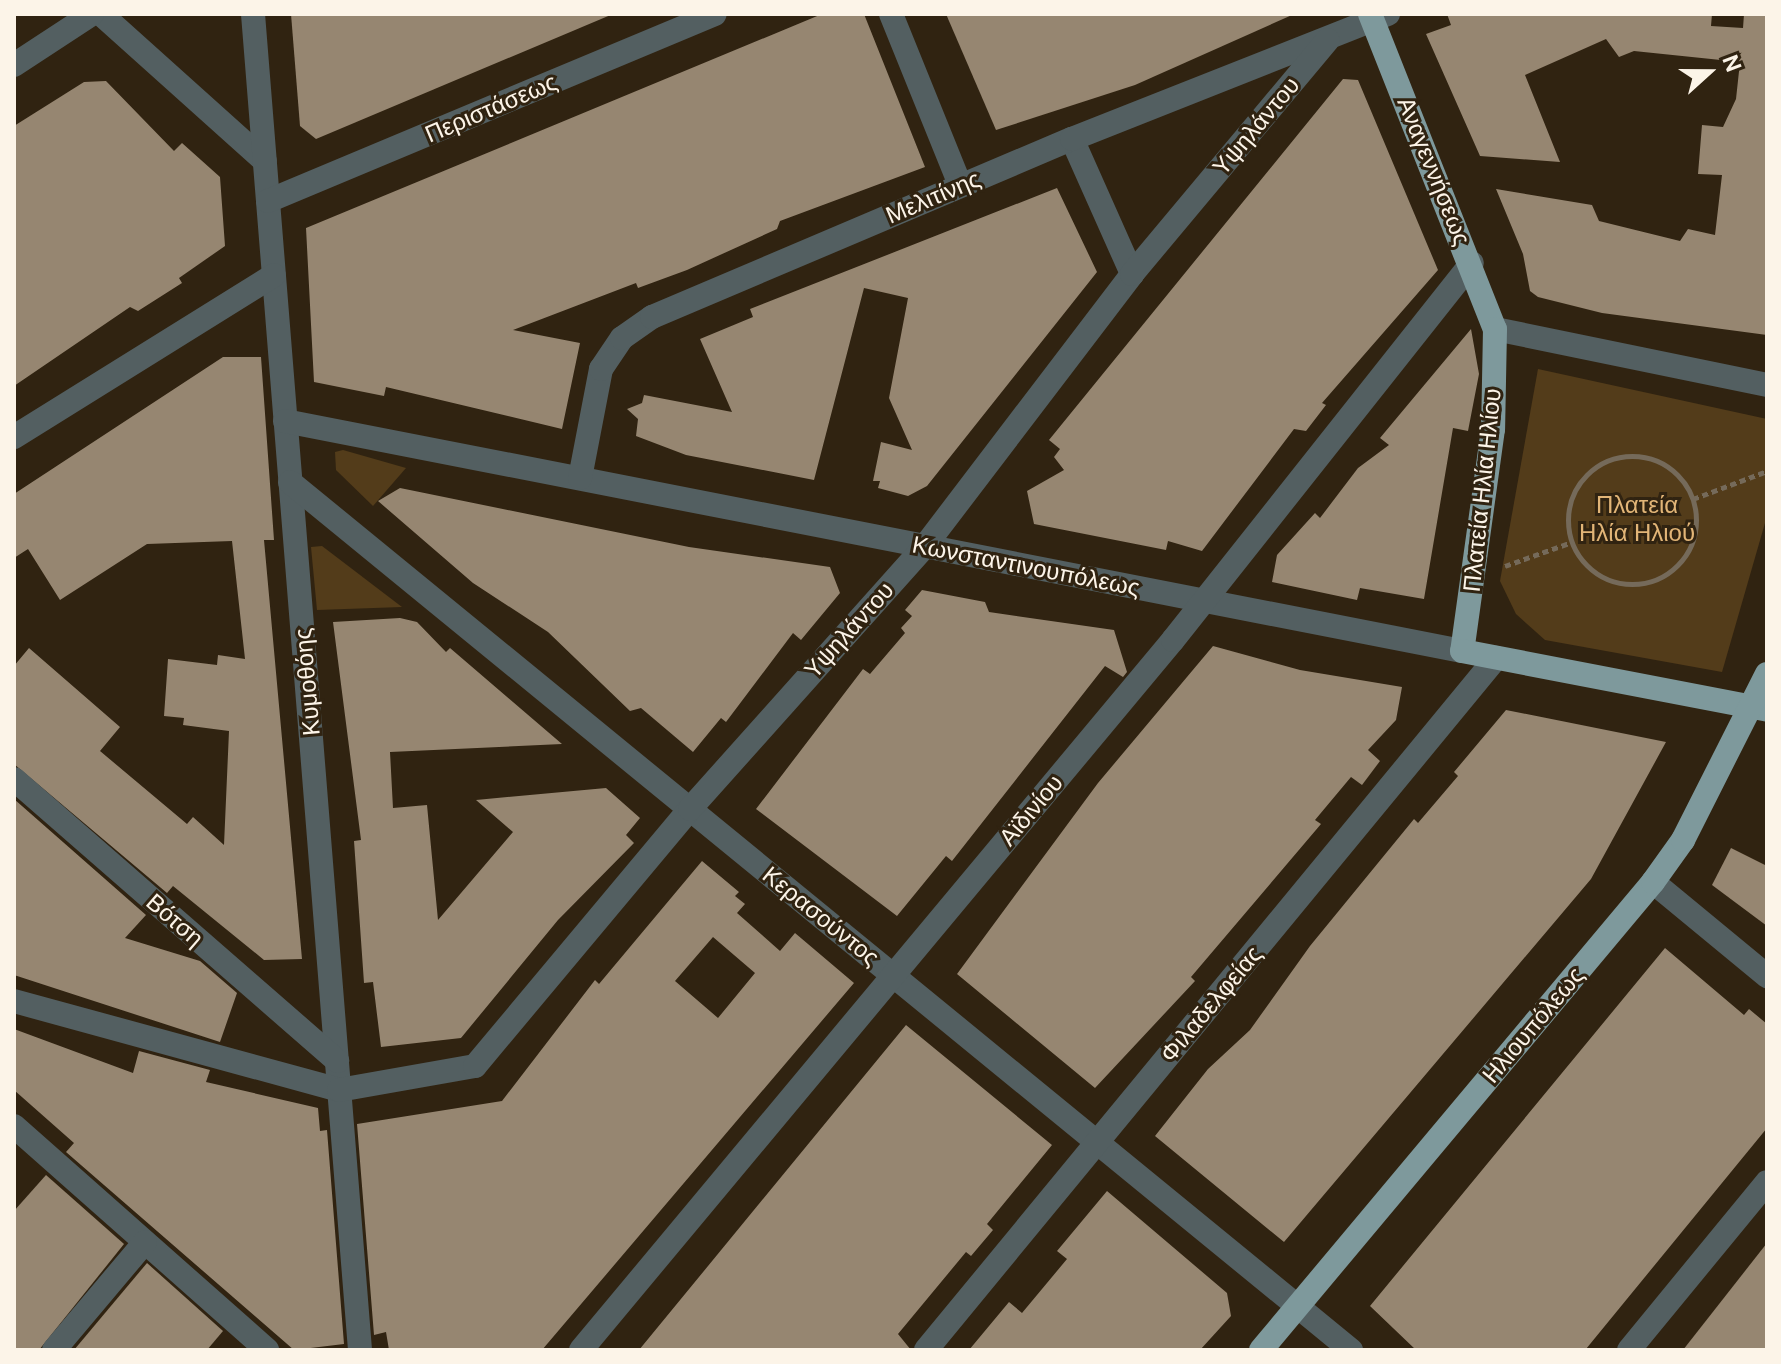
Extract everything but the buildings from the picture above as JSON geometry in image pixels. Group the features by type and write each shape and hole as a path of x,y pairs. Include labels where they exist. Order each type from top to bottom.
{"main road":[{"name":"Αναγεννήσεως","path":"1377,16 1495,329"},
{"name":"Πλατεία Ηλία Ηλίου","path":"1462,651 1493,429 1495,329"},
{"name":"Κωνσταντινουπόλεως","path":"1462,651 1759,709"},
{"name":"Ηλιουπόλεως","path":"1261,1350 1653,882 1683,840 1759,709 1767,674"}],"street":[{"path":"14,65 92,14"},
{"path":"101,14 265,161"},
{"name":"Κυμοθόης","path":"253,14 360,1350"},
{"name":"Περιστάσεως","path":"268,201 714,14"},
{"path":"891,14 960,185"},
{"name":"Μελιτίνης","path":"580,478 601,369 622,338 652,317 960,185 1328,40 1377,16"},
{"name":"Υψηλάντου","path":"339,1090 475,1066 690,809 925,546 1132,274 1328,40"},
{"path":"1072,139 1132,274"},
{"name":"Αϊδινίου","path":"581,1350 1204,601 1472,263"},
{"path":"14,437 274,275"},
{"path":"1495,329 1767,385"},
{"name":"Κωνσταντινουπόλεως","path":"285,421 1462,651"},
{"name":"Κερασούντος","path":"290,482 1351,1350"},
{"name":"Φιλαδελφείας","path":"926,1350 1496,658"},
{"name":"Βότση","path":"14,779 337,1061"},
{"path":"1653,882 1767,976"},
{"path":"14,1001 339,1090"},
{"path":"14,1126 267,1350"},
{"path":"1629,1350 1767,1182"},
{"path":"54,1350 145,1242"}],"path":[{"path":"1614,458 1652,459 1684,481 1693,499 1693,540 1684,559 1651,582 1610,581 1592,571 1572,542 1571,496 1582,479 1614,458"},
{"path":"1693,499 1767,471"},
{"path":"1474,563 1503,566 1572,542"}],"green space":[{"name":"Πλατεία Ηλία Ηλιού","path":"1538,369 1767,419 1767,516 1722,672 1545,640 1516,614 1500,581"},
{"path":"343,450 406,468 373,506 336,470 335,452"},
{"path":"322,546 402,607 317,610 311,547"}]}
